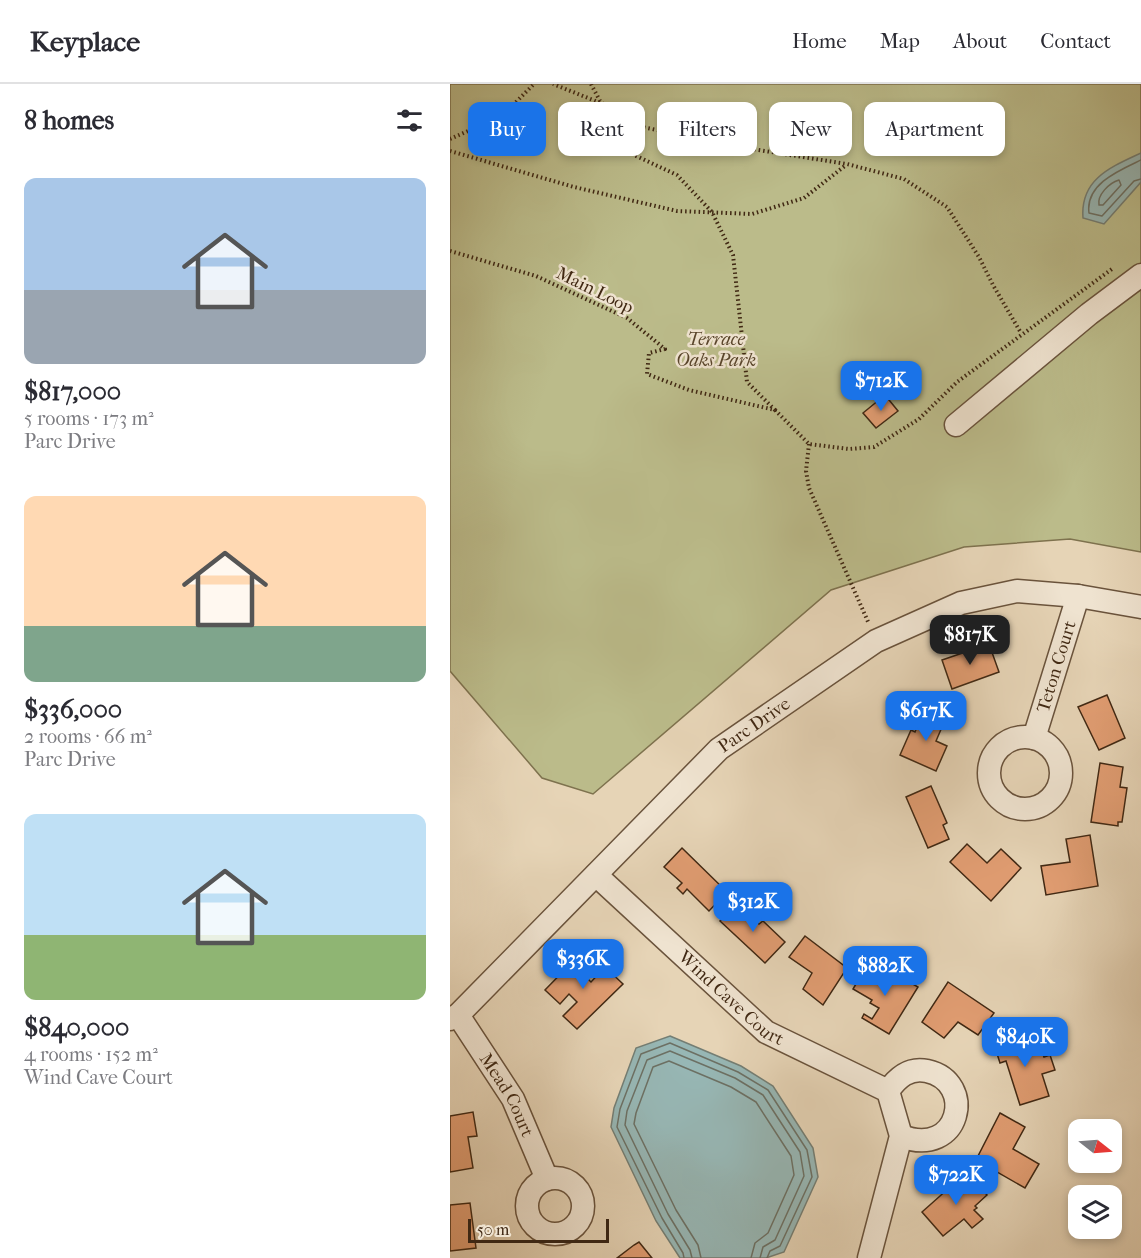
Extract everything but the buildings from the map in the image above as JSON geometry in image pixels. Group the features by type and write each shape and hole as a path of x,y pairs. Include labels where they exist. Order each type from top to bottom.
{"street":[{"path":"956,425 1089,314 1141,275"},
{"name":"Parc Drive","path":"454,1017 719,750 876,641 961,603 1017,591 1078,596 1141,607"},
{"name":"Teton Court","path":"1034,738 1078,596"},
{"name":"Wind Cave Court","path":"596,875 766,1032 888,1091"},
{"name":"Mead Court","path":"454,1017 513,1099 547,1179"},
{"path":"869,1258 901,1136 888,1091 897,1080 909,1072 923,1070 937,1074 948,1083 955,1096 956,1111 952,1125 942,1135 929,1141 914,1142 901,1136"}],"path":[{"path":"450,139 501,117 534,84"},
{"path":"554,84 598,102"},
{"path":"591,84 602,102"},
{"path":"645,128 746,148 847,164 904,180 947,207 979,256 1021,333"},
{"path":"450,151 586,189 677,210 752,214 804,198 847,164"},
{"path":"634,156 677,176 712,212 733,255 747,382 809,444 849,449 874,447 919,419 957,382 1021,333 1116,267"},
{"name":"Main Loop","path":"450,251 536,276 627,318 665,348 649,353 647,374 689,390 775,410"},
{"path":"809,444 806,471 814,502 876,641"}],"green space":[{"name":"Terrace Oaks Park","path":"450,84 1141,84 1141,552 1070,539 964,547 831,590 593,794 542,778 450,671"}],"water":[{"path":"1141,153 1141,182 1104,224 1083,218 1083,205 1092,184 1109,169"},
{"path":"670,1036 741,1066 773,1086 813,1148 818,1177 784,1252 766,1258 680,1258 656,1221 611,1127 614,1108 636,1048"}]}
